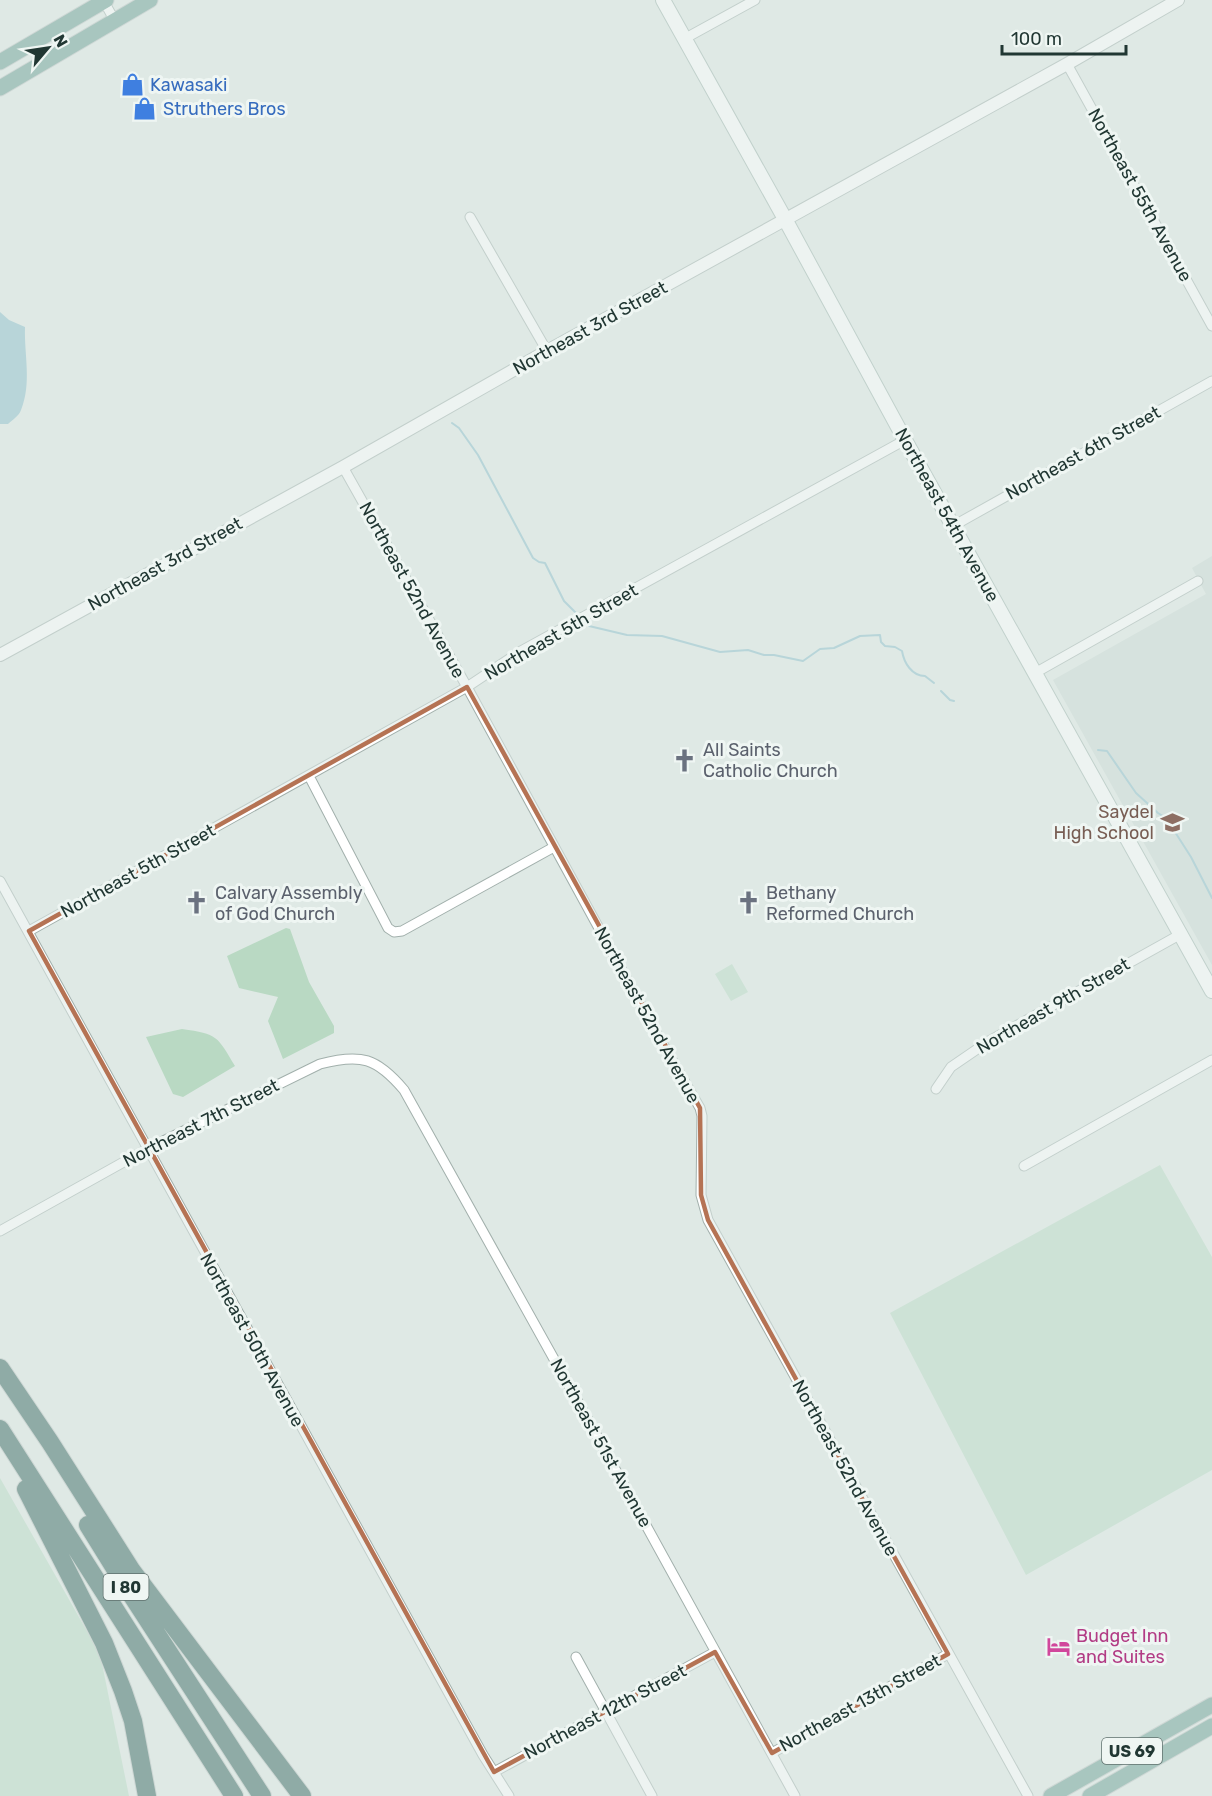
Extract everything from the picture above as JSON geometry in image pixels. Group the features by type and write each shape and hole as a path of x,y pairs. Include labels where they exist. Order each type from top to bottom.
{"highway":[{"name":"I 80","path":"0,1370 49,1460 127,1588 262,1796"},
{"path":"0,1370 132,1571 302,1796"},
{"path":"0,1429 234,1796"},
{"path":"0,1440 104,1643 133,1720 147,1796"}],"main road":[{"path":"0,62 105,0"},
{"path":"0,88 150,0"},
{"name":"Northeast 54th Avenue","path":"663,0 1212,991"},
{"name":"US 69","path":"1051,1796 1212,1705"},
{"name":"US 69","path":"1090,1796 1212,1726"}],"street":[{"path":"105,0 115,21"},
{"path":"684,39 755,0"},
{"name":"Northeast 3rd Street","path":"0,655 1068,64 1178,0"},
{"name":"Northeast 55th Avenue","path":"1068,64 1212,326"},
{"path":"470,217 547,351"},
{"name":"Northeast 6th Street","path":"953,526 1212,381"},
{"name":"Northeast 5th Street","path":"29,931 467,687 521,651 905,440"},
{"name":"Northeast 52nd Avenue","path":"343,466 700,1108 702,1116 701,1195 708,1220 1028,1796"},
{"path":"1035,674 1198,581"},
{"path":"309,776 387,928 394,932 402,931 554,847"},
{"name":"Northeast 50th Avenue","path":"0,881 483,1755 509,1796"},
{"name":"Northeast 9th Street","path":"936,1089 951,1067 989,1041 1181,934"},
{"name":"Northeast 7th Street","path":"0,1231 147,1149 320,1064 337,1060 368,1060 393,1076 404,1090"},
{"path":"1024,1166 1212,1060"},
{"name":"Northeast 51st Avenue","path":"404,1090 795,1796"},
{"name":"Northeast 12th Street","path":"494,1772 715,1652"},
{"name":"Northeast 13th Street","path":"772,1753 948,1654"},
{"path":"576,1657 652,1796"}],"highlighted area":[{"path":"467,687 700,1108 701,1195 708,1220 948,1654 772,1753 715,1652 494,1772 29,931"}],"shaded area":[{"name":"Saydel High School","path":"1212,556 1212,965 1053,680 1206,594 1192,568"}],"green space":[{"path":"286,928 290,929 309,982 334,1026 334,1033 283,1059 268,1021 278,997 239,988 227,956"},
{"path":"732,964 748,992 731,1001 715,974"},
{"path":"182,1029 215,1038 235,1066 183,1097 173,1094 146,1037"},
{"path":"1160,1165 1212,1257 1212,1470 1026,1575 890,1313"},
{"path":"0,1478 100,1654 129,1796 0,1796"}],"water":[{"path":"0,312 9,320 25,327 26,390 20,412 8,424 0,424"}],"waterway":[{"path":"452,423 459,428 478,455 533,558 545,563 564,601 576,613"},
{"path":"586,622 589,626 627,635 662,636 720,652 748,650 803,661 820,649 834,648 860,636 880,635 881,642 885,646 895,647 902,651 907,664 916,674 925,676 934,683"},
{"path":"941,691 954,701"},
{"path":"1098,750 1107,751 1136,793 1166,818 1191,857 1212,898"}],"place":[{"name":"Kawasaki","path":"132,85"},
{"name":"Struthers Bros","path":"145,109"},
{"name":"All Saints Catholic Church","path":"685,760"},
{"name":"Saydel High School","path":"1172,822"},
{"name":"Calvary Assembly of God Church","path":"197,903"},
{"name":"Bethany Reformed Church","path":"748,903"},
{"name":"Budget Inn and Suites","path":"1058,1646"}]}
